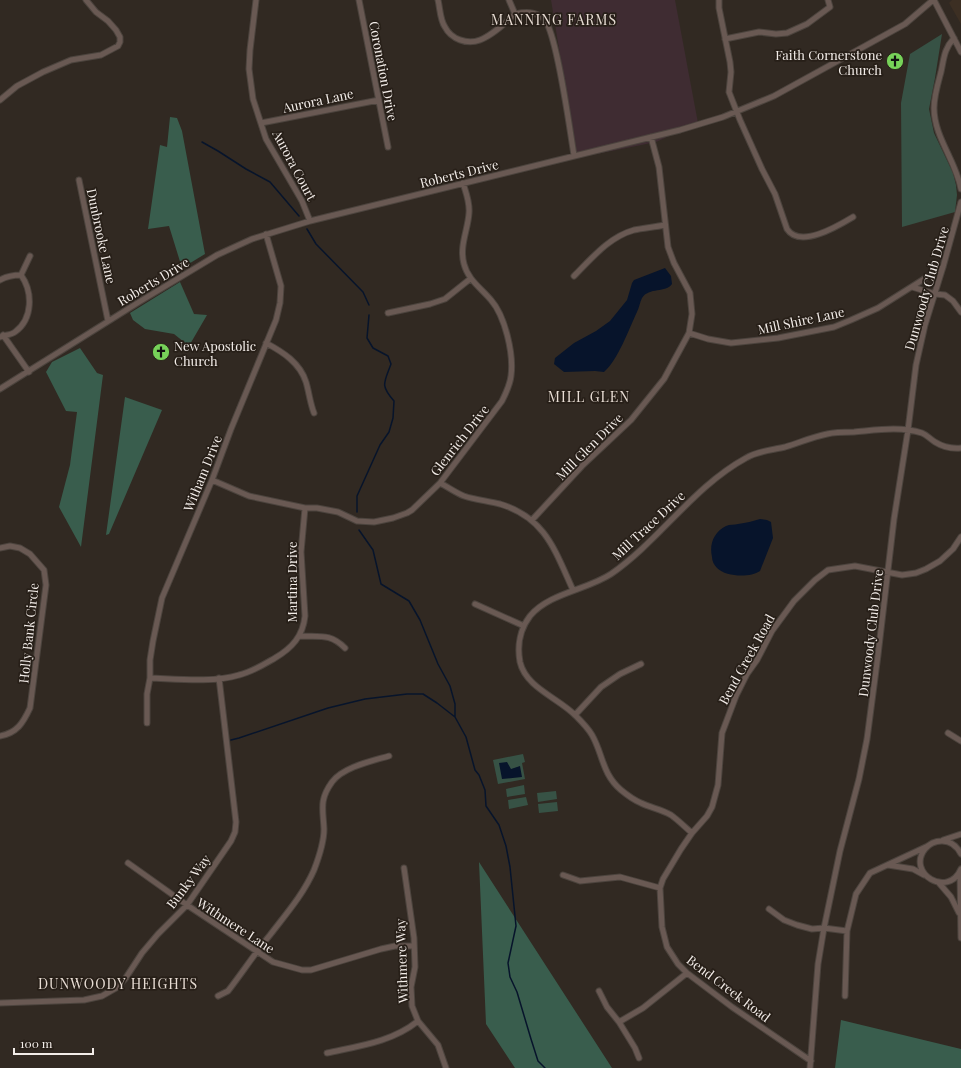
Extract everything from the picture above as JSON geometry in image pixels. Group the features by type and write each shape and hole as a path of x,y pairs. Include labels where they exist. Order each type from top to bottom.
{"street":[{"path":"0,100 17,86 43,72 71,60 101,55 118,46 120,37 116,30 108,21 96,12 86,0"},
{"name":"Aurora Court","path":"256,0 251,35 249,69 253,99 269,144 302,201 310,221"},
{"name":"Coronation Drive","path":"359,0 388,147"},
{"path":"438,0 444,26 449,33 463,41 473,42 480,40 515,14 531,13 544,19 549,26 558,63 574,155"},
{"path":"509,0 515,14"},
{"path":"719,0 719,8 731,72 729,92 737,114 775,194 784,222 790,233 800,237 819,234 834,228 853,217"},
{"path":"725,39 759,32 776,34 797,30 830,7 828,0"},
{"path":"933,0 961,52"},
{"name":"Roberts Drive","path":"0,389 217,255 242,243 310,221 696,126 737,114 795,85 905,24 933,0"},
{"path":"954,38 946,46 935,95 934,115 939,134 958,178 961,189"},
{"name":"Aurora Lane","path":"261,123 379,100"},
{"name":"Mill Glen Drive","path":"532,520 582,466 631,420 664,379 689,333 692,314 690,293 674,263 668,247 659,167 651,137"},
{"name":"Dunbrooke Lane","path":"79,180 108,321"},
{"name":"Glenrich Drive","path":"212,480 249,496 305,508 317,508 338,512 358,521 366,522 393,518 407,513 440,483 502,402 507,392 511,376 508,341 505,325 499,311 483,291 470,279 466,271 462,254 469,213 469,203 463,183"},
{"name":"Dunwoody Club Drive","path":"810,1068 818,964 840,851 859,779 867,738 894,519 908,430 916,365 924,325 935,294 961,202"},
{"path":"574,276 614,239 633,230 665,225"},
{"name":"Witham Drive","path":"147,723 147,694 150,678 152,641 162,598 212,480 231,429 276,320 281,286 266,234"},
{"path":"21,275 30,256"},
{"name":"Mill Shire Lane","path":"689,333 708,339 730,343 778,338 834,327 878,308 943,267"},
{"path":"0,280 5,277 21,275"},
{"path":"21,275 27,290 29,303 28,314 22,326 13,333 1,335 29,372"},
{"path":"388,313 430,304 445,299 470,279"},
{"path":"912,287 949,297 961,312"},
{"path":"266,343 280,350 297,365 306,382 309,401 314,413"},
{"name":"Mill Trace Drive","path":"692,833 670,815 641,803 615,785 606,771 592,736 575,715 537,686 525,673 521,664 519,645 521,634 529,618 550,601 608,576 623,565 643,549 706,486 731,467 749,456 784,447 827,433 892,429 908,430 924,434 936,443 947,448 961,448"},
{"path":"440,483 465,496 521,512 532,520 553,545 573,590"},
{"name":"Martina Drive","path":"150,678 184,680 238,676 264,665 285,653 292,647 300,636 305,616 301,552 305,508"},
{"name":"Bend Creek Road","path":"811,1061 732,1007 687,973 678,964 667,948 662,927 660,888 671,865 692,833 707,816 715,796 718,785 722,733 730,709 741,684 757,660 781,617 794,601 828,570 855,566 888,573 916,573 940,561 953,549 961,537"},
{"name":"Holly Bank Circle","path":"0,548 10,546 20,548 30,554 44,570 46,586 30,708 24,722 17,729 7,735 0,736"},
{"path":"474,604 524,626"},
{"path":"300,636 321,636 337,640 345,648"},
{"path":"575,715 601,687 620,674 641,664"},
{"name":"Bunky Way","path":"0,1003 84,1000 109,993 125,979 142,953 158,934 187,905 208,872 223,853 235,832 235,809 218,678"},
{"path":"948,733 961,741"},
{"path":"218,996 228,991 305,889 320,855 324,829 322,803 331,784 342,774 358,765 389,756"},
{"path":"845,996 847,931 856,894 870,873 934,842 942,841 961,834"},
{"path":"942,841 954,845 961,854"},
{"path":"925,875 921,860 923,852 928,846"},
{"name":"Withmere Lane","path":"128,863 257,953 273,962 302,970 311,970 381,949 395,946 413,946"},
{"path":"887,865 913,869 939,883 951,897 960,914"},
{"name":"Withmere Way","path":"404,868 411,913 413,946 414,967 411,987 412,1006 418,1021 438,1045 446,1068"},
{"path":"939,883 950,881 960,871"},
{"path":"960,871 961,938"},
{"path":"563,876 580,881 620,877 660,888"},
{"path":"769,909 784,920 797,925 812,929 824,928 847,931"},
{"path":"619,1022 643,1008 687,973"},
{"path":"599,991 606,1007 619,1022 635,1048 639,1058"},
{"path":"327,1053 381,1041 408,1030 418,1021"}],"shaded area":[{"path":"551,0 675,0 698,123 656,142 577,158"},
{"path":"952,0 961,0 961,24 949,3"}],"green space":[{"path":"942,34 929,109 934,133 953,173 957,195 955,212 902,227 901,103 910,54"},
{"path":"170,117 177,118 182,131 205,254 182,268 169,226 148,229 160,145 167,147"},
{"path":"180,282 194,314 207,315 189,346 174,334 145,329 133,320 130,313"},
{"path":"80,348 97,373 103,375 81,547 59,507 70,465 77,412 66,411 46,372 52,362"},
{"path":"125,397 162,410 109,534 106,535"},
{"path":"523,754 525,762 522,763 525,779 498,784 493,760"},
{"path":"524,785 525,794 507,797 506,789"},
{"path":"556,791 557,799 538,802 537,793"},
{"path":"526,797 528,805 509,809 508,800"},
{"path":"557,802 558,811 539,813 538,804"},
{"path":"479,862 612,1068 515,1068 486,1024"},
{"path":"841,1020 961,1049 961,1068 835,1068"}],"water":[{"path":"665,268 671,276 672,284 669,287 649,292 642,298 627,335 614,360 604,372 564,372 554,364 555,358 574,343 596,331 610,321 627,300 634,280"},
{"path":"760,519 771,522 773,538 760,571 750,575 738,576 726,573 717,568 712,560 711,548 713,539 718,532 728,525"},
{"path":"507,762 511,769 520,766 522,777 502,779 499,763"}],"waterway":[{"path":"202,142 270,182 299,216"},
{"path":"307,229 316,244 363,292 369,305"},
{"path":"357,512 357,496 380,445 389,432 393,418 394,401 385,387 385,380 391,364 388,356 373,348 367,338 369,315"},
{"path":"359,530 373,550 381,584 409,601 420,620 438,664 450,686 455,704 455,717"},
{"path":"231,740 328,708 365,699 407,694 423,694 455,717 466,737 475,770 479,775 485,790 486,806 499,825 506,846 510,867 516,926 508,963 510,977 517,992 538,1061 545,1068"}],"place":[{"name":"Faith Cornerstone Church","path":"895,61"},
{"name":"New Apostolic Church","path":"161,352"}],"district":[{"name":"MANNING FARMS","path":"554,19"},
{"name":"MILL GLEN","path":"589,396"},
{"name":"DUNWOODY HEIGHTS","path":"118,983"}]}
